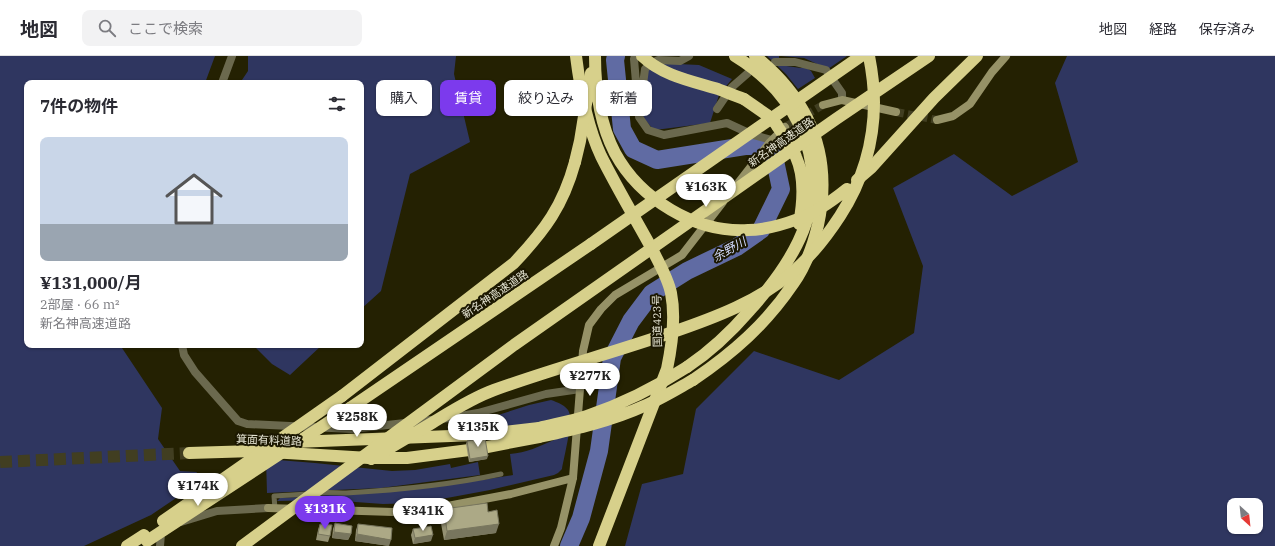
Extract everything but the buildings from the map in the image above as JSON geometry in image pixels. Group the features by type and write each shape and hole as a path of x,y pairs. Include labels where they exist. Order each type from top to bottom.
{"highway":[{"name":"国道423号","path":"576,56 580,83 590,128 600,154 661,267 671,293 671,350 667,369 599,546"},
{"path":"127,546 143,541 342,396 514,264 550,222 570,179 580,141 595,56"},
{"path":"595,56 595,72 601,115 607,134 624,169 635,182 669,210 712,226 747,231 764,229 799,219 830,202 871,168 934,98 977,56"},
{"path":"642,56 658,68 670,74 744,99 781,127 796,156 802,183 802,198 798,231 784,267"},
{"path":"539,432 614,405 641,393 688,367 722,341 766,292 784,267 795,248 804,229 810,209 813,180 809,149 796,118 785,99 762,74 736,56"},
{"path":"539,432 592,425 614,418 644,406 693,380 730,353 764,321 794,283 805,265 814,241 823,193 821,160 818,144 810,124 795,96 785,84 755,56"},
{"name":"新名神高速道路","path":"143,541 350,408 591,244 861,56"},
{"path":"329,481 397,444 452,411 491,391 703,322 734,309 758,295 794,270 815,250 830,231 853,194 865,163 871,140 874,106 873,79 869,56"},
{"name":"新名神高速道路","path":"242,546 514,345 928,56"},
{"name":"箕面有料道路","path":"539,432 477,449 407,458 369,458 254,451 189,450 477,435 539,432"}],"street":[{"path":"223,80 232,56"},
{"path":"635,56 635,80"},
{"path":"644,80 645,69 650,64 658,60 680,61 689,56"},
{"path":"937,120 953,116 970,104 992,72 1006,56"},
{"path":"775,62 795,62 826,70 842,93 842,100"},
{"path":"717,109 732,87 748,73"},
{"path":"823,105 842,100 896,112"},
{"path":"639,116 648,130 664,135 727,123 771,141"},
{"path":"554,546 561,528 573,478 583,351 589,325 601,309 615,295 682,255 781,127"},
{"path":"183,348 184,355 195,372 238,421 248,424 352,429 449,418 478,413 546,394 580,389"},
{"path":"160,546 160,534 177,523 217,511 272,509 393,512 430,509 511,494 573,478"}],"lane":[{"path":"272,509 274,496 402,489 501,474"}],"shaded area":[{"path":"0,56 215,56 206,80 24,80 24,348 122,348 162,408 158,439 180,471 197,472 188,490 151,515 84,546 0,546"},
{"path":"248,56 456,56 454,74 455,80 440,80 440,116 464,116 470,142 410,174 381,291 364,306 364,80 242,80 248,71"},
{"path":"767,56 779,56 779,65 801,68 804,66 811,71 815,78 798,89 786,74"},
{"path":"781,56 847,56 828,69 804,58"},
{"path":"1067,56 1275,56 1275,546 625,546 642,484 683,474 696,409 754,351 839,380 914,333 923,266 893,188 954,154 1012,196 1078,162 1055,83"},
{"path":"657,63 699,65 732,79 719,95 710,123 655,130 642,116 652,116 652,80 645,80 646,70"},
{"path":"256,348 319,348 290,375 272,364"},
{"path":"551,400 564,406 568,410 570,417 569,432 562,469 554,475 490,490 420,503 383,504 328,500 277,501 280,498 397,490 455,484 513,475 510,454 527,451 538,447 554,440 556,435 541,423 493,428 492,417 529,405"},
{"path":"266,459 392,471 415,470 450,464 451,468 478,462 480,475 381,488 267,493"}],"waterway":[{"name":"余野川","path":"569,546 581,518 599,451 612,358 631,321 652,293 687,271 737,247 761,230 781,189 774,156 754,146 745,146 657,160 633,149 622,129 615,60 616,56"}],"tunnel":[{"path":"785,127 823,105"},
{"path":"896,112 937,120"},
{"path":"0,462 189,453"}]}
